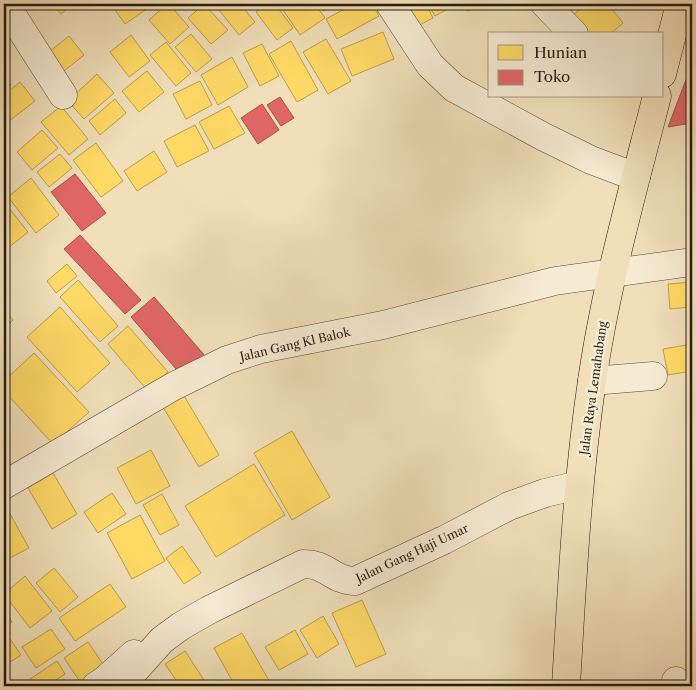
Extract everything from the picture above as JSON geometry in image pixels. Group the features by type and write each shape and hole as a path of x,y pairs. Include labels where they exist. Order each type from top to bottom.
{"main road":[{"path":"664,66 680,4"},
{"name":"Jalan Raya Lemahabang","path":"566,686 579,485 592,381 612,274 636,177 650,100"}],"street":[{"path":"5,4 63,95"},
{"path":"390,4 430,65 454,88 544,137 591,160 636,177"},
{"path":"545,4 572,32"},
{"name":"Jalan Gang Kl Balok","path":"4,486 174,386 227,360 261,349 383,325 528,286 584,276 612,274 692,262"},
{"path":"592,381 653,376"},
{"name":"Jalan Gang Haji Umar","path":"221,604 303,564 314,564 344,581 355,581 444,540 509,506 545,493 579,485"},
{"path":"96,686 130,657 159,627 207,603 221,604"},
{"path":"125,686 126,680 162,640 181,626 221,604"}],"building: Hunian":[{"path":"52,4 73,4 61,14"},
{"path":"118,4 149,4 151,6 125,24 113,7"},
{"path":"167,4 189,27 170,44 149,20"},
{"path":"204,4 228,30 211,44 188,18"},
{"path":"214,4 240,4 255,22 239,35"},
{"path":"267,4 275,4 293,28 277,40 256,12"},
{"path":"279,4 315,4 325,18 300,35"},
{"path":"319,4 339,4 323,11"},
{"path":"354,4 372,4 379,16 337,39 326,19"},
{"path":"395,4 426,4 433,18 408,31"},
{"path":"428,4 457,4 435,16"},
{"path":"464,4 488,4 467,11"},
{"path":"587,4 608,4 623,23 612,32 578,32 568,19"},
{"path":"383,32 394,59 352,76 341,49"},
{"path":"191,34 212,59 196,72 175,47"},
{"path":"131,35 150,61 129,77 110,52"},
{"path":"69,36 84,55 64,71 49,52"},
{"path":"326,39 351,81 328,94 303,52"},
{"path":"291,41 318,90 297,102 269,54"},
{"path":"166,42 191,73 176,86 150,55"},
{"path":"262,44 279,76 260,86 243,53"},
{"path":"232,57 248,87 218,105 201,75"},
{"path":"147,71 164,92 139,112 122,91"},
{"path":"97,74 114,93 84,119 68,101"},
{"path":"4,75 11,85 4,91"},
{"path":"200,81 212,105 186,119 173,94"},
{"path":"20,82 35,101 4,125 4,95"},
{"path":"115,99 126,113 100,135 89,121"},
{"path":"61,106 88,139 69,155 41,122"},
{"path":"229,106 245,133 214,149 199,122"},
{"path":"195,125 209,151 177,167 164,141"},
{"path":"42,130 58,148 32,170 17,152"},
{"path":"96,143 123,181 101,197 73,160"},
{"path":"154,151 167,172 137,191 124,171"},
{"path":"60,154 72,168 49,187 37,172"},
{"path":"31,178 59,215 36,233 8,197"},
{"path":"5,203 28,232 8,248 4,243"},
{"path":"67,264 77,276 56,293 47,281"},
{"path":"78,280 118,326 100,342 60,297"},
{"path":"692,282 692,307 670,309 668,284"},
{"path":"60,307 110,363 77,392 27,337"},
{"path":"4,310 13,320 4,329"},
{"path":"128,326 168,372 147,390 108,344"},
{"path":"692,344 692,371 668,375 663,349"},
{"path":"34,353 89,412 53,444 4,391 4,381"},
{"path":"183,394 219,455 199,467 163,407"},
{"path":"292,431 330,497 292,520 254,453"},
{"path":"151,450 170,486 136,504 117,468"},
{"path":"254,464 285,515 216,557 185,506"},
{"path":"53,473 77,514 52,529 28,488"},
{"path":"112,493 126,514 98,533 84,512"},
{"path":"162,494 179,525 160,535 143,505"},
{"path":"4,503 29,548 4,561"},
{"path":"140,515 165,561 132,579 107,533"},
{"path":"182,546 201,573 184,584 166,558"},
{"path":"54,568 78,597 60,612 36,583"},
{"path":"25,576 52,611 30,628 4,594"},
{"path":"110,584 126,607 75,641 59,618"},
{"path":"362,600 386,654 356,667 332,613"},
{"path":"4,609 12,622 4,627"},
{"path":"323,616 339,644 317,658 300,630"},
{"path":"51,629 65,649 36,668 22,647"},
{"path":"295,630 308,654 279,670 265,647"},
{"path":"6,633 21,655 4,666 4,635"},
{"path":"242,633 272,686 235,686 214,648"},
{"path":"88,642 107,670 83,686 64,658"},
{"path":"185,651 206,683 201,686 180,686 165,664"},
{"path":"57,661 65,674 47,686 35,686 30,679"},
{"path":"64,679 69,686 54,686"}],"building: Toko":[{"path":"692,64 692,123 668,127"},
{"path":"280,97 294,118 281,126 267,105"},
{"path":"262,104 279,130 258,144 241,118"},
{"path":"75,174 106,213 82,231 51,192"},
{"path":"80,235 141,300 125,314 64,249"},
{"path":"154,297 206,357 183,377 131,317"}]}
